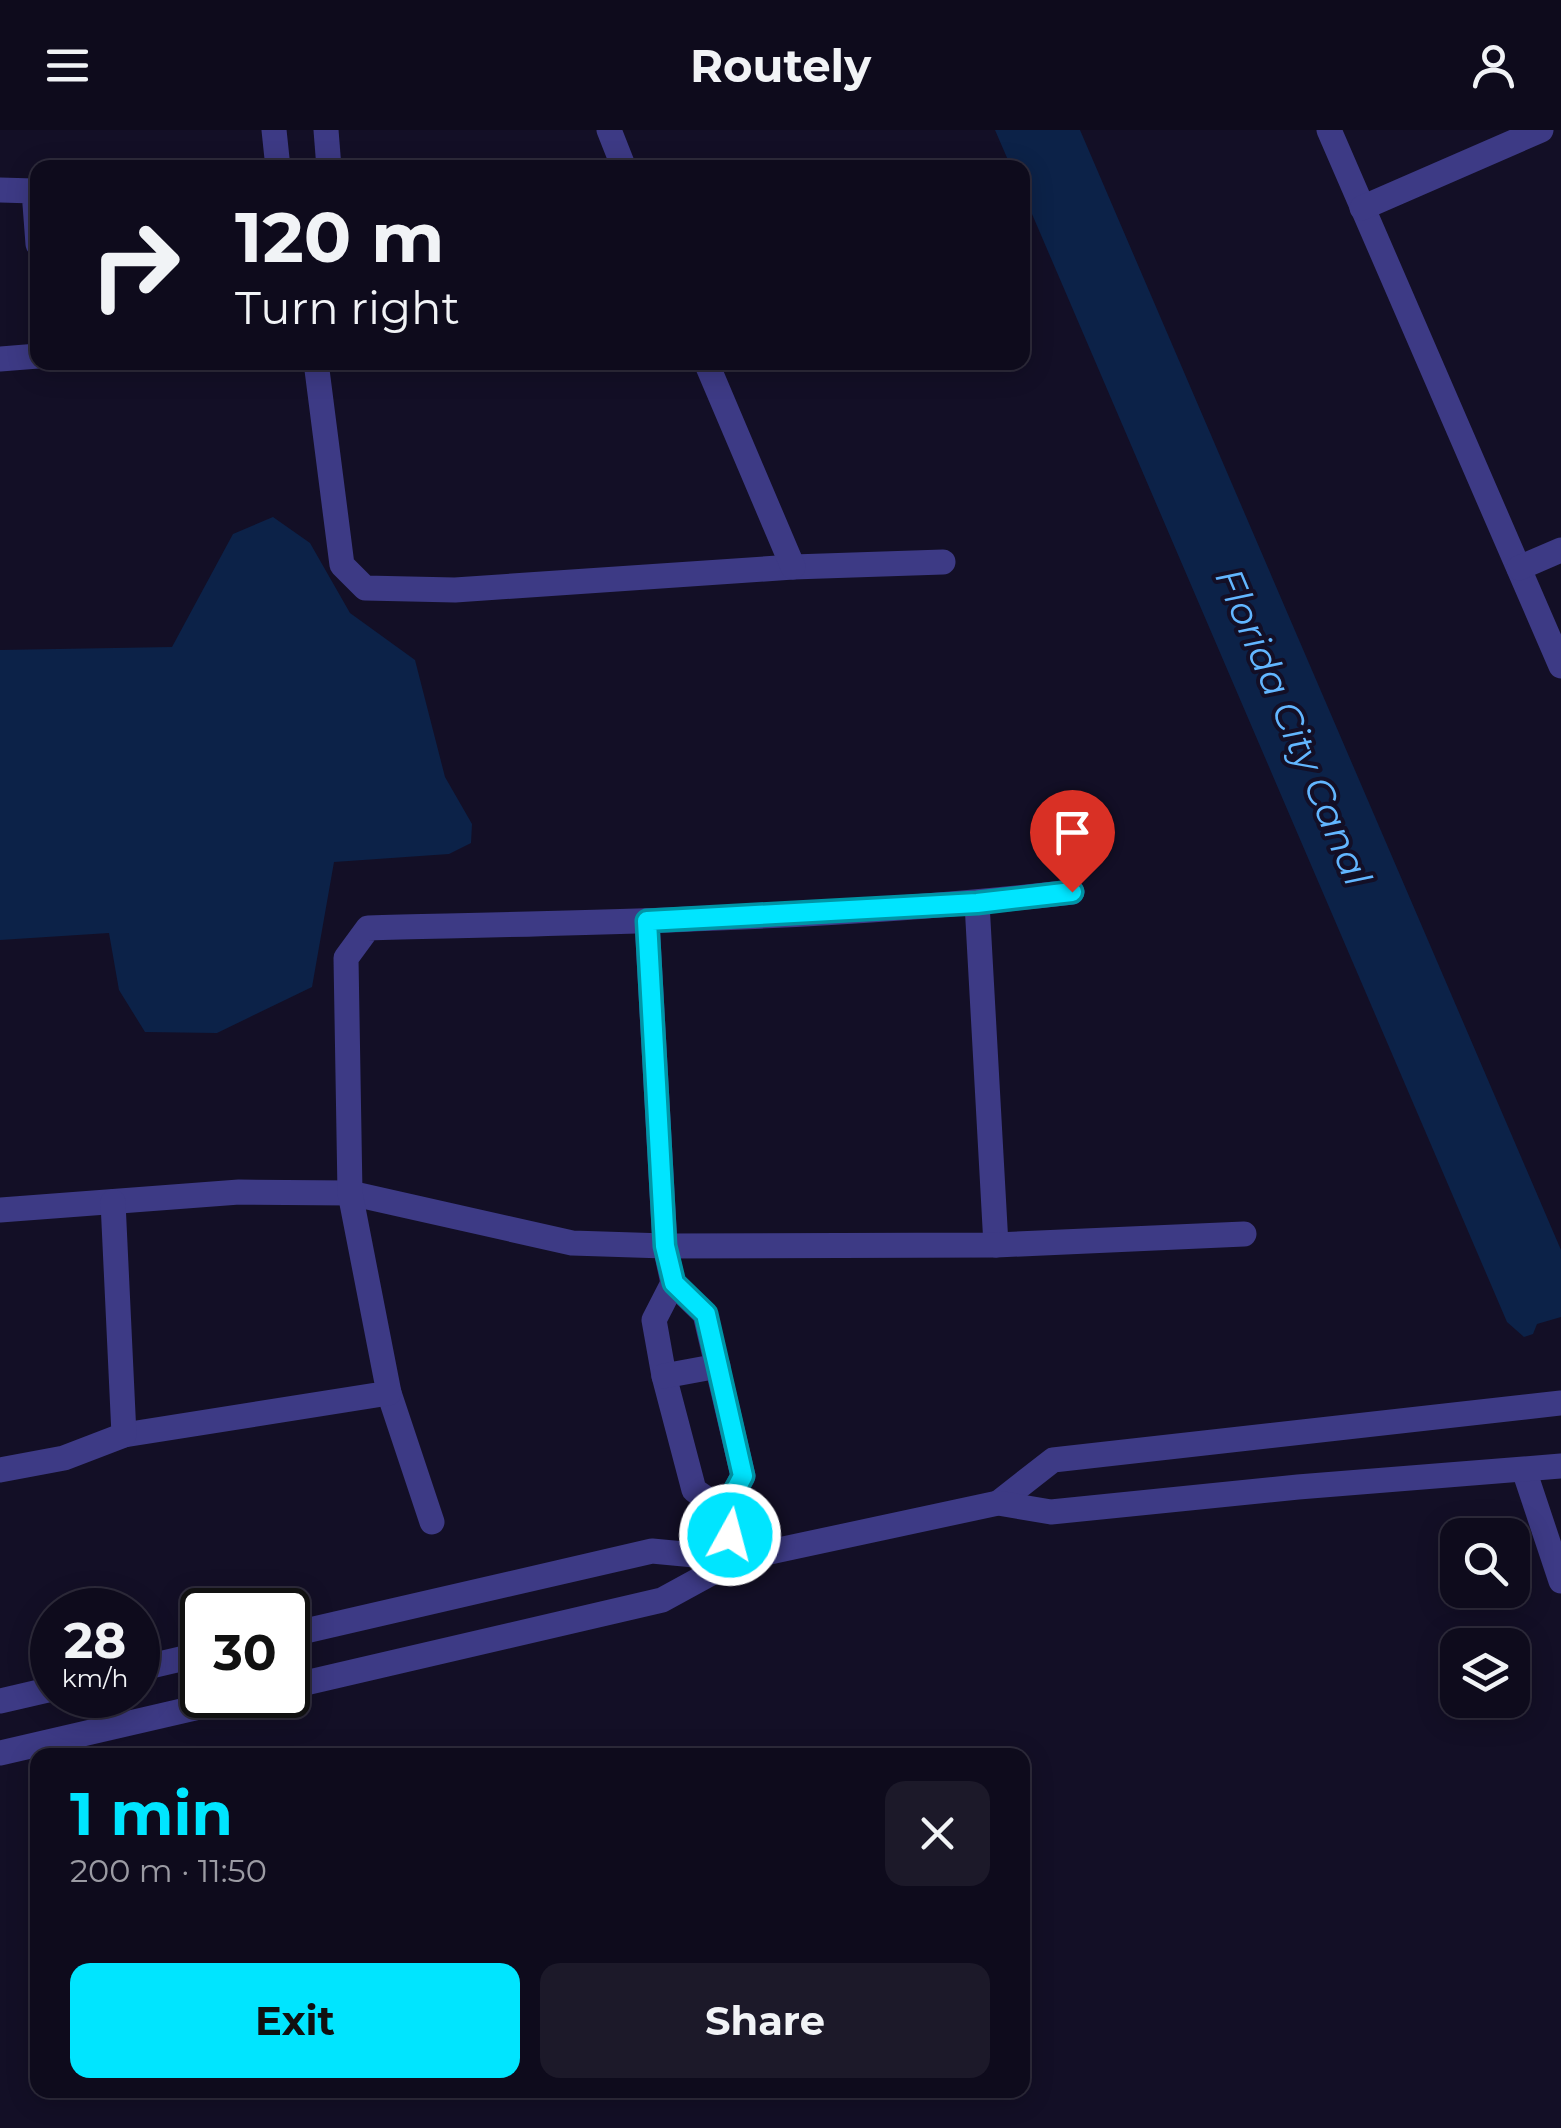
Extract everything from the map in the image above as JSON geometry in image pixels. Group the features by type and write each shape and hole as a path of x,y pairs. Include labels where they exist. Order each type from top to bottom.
{"street":[{"path":"274,130 277,160"},
{"path":"326,130 328,160"},
{"path":"609,130 621,160"},
{"path":"1329,130 1561,666"},
{"path":"1362,208 1540,130"},
{"path":"0,190 30,190"},
{"path":"0,359 30,357"},
{"path":"317,370 342,565 365,588 456,590 793,567 944,562"},
{"path":"709,370 793,567"},
{"path":"1519,568 1561,550"},
{"path":"432,1522 389,1393 350,1193 346,958 368,928 647,921 977,903 1072,892"},
{"path":"977,903 996,1246"},
{"path":"647,921 665,1246 674,1283 706,1314 743,1476 724,1511"},
{"path":"0,1210 240,1192 350,1193 572,1243 996,1246 1244,1234"},
{"path":"113,1202 124,1435"},
{"path":"674,1283 654,1320 664,1376 694,1490 724,1511 737,1560"},
{"path":"664,1376 718,1366"},
{"path":"0,1470 64,1458 124,1435 389,1393"},
{"path":"998,1503 1053,1460 1561,1403"},
{"path":"310,1681 662,1600 737,1560 998,1503 1051,1512 1561,1466"},
{"path":"1524,1470 1561,1582"},
{"path":"310,1630 652,1551 737,1560"},
{"path":"0,1701 30,1694"},
{"path":"0,1753 180,1711"}],"water":[{"name":"Florida City Canal","path":"995,130 1080,130 1561,1250 1561,1317 1537,1324 1533,1334 1524,1337 1507,1322 1030,209 1030,160 1008,160"},
{"path":"273,517 310,543 350,613 415,660 445,777 472,824 471,843 449,854 334,862 312,987 217,1033 145,1032 119,990 109,933 0,940 0,650 172,647 233,534"}],"route":[{"path":"730,1535 724,1511 743,1476 706,1314 674,1283 665,1246 647,921 977,903 1072,892"}]}
